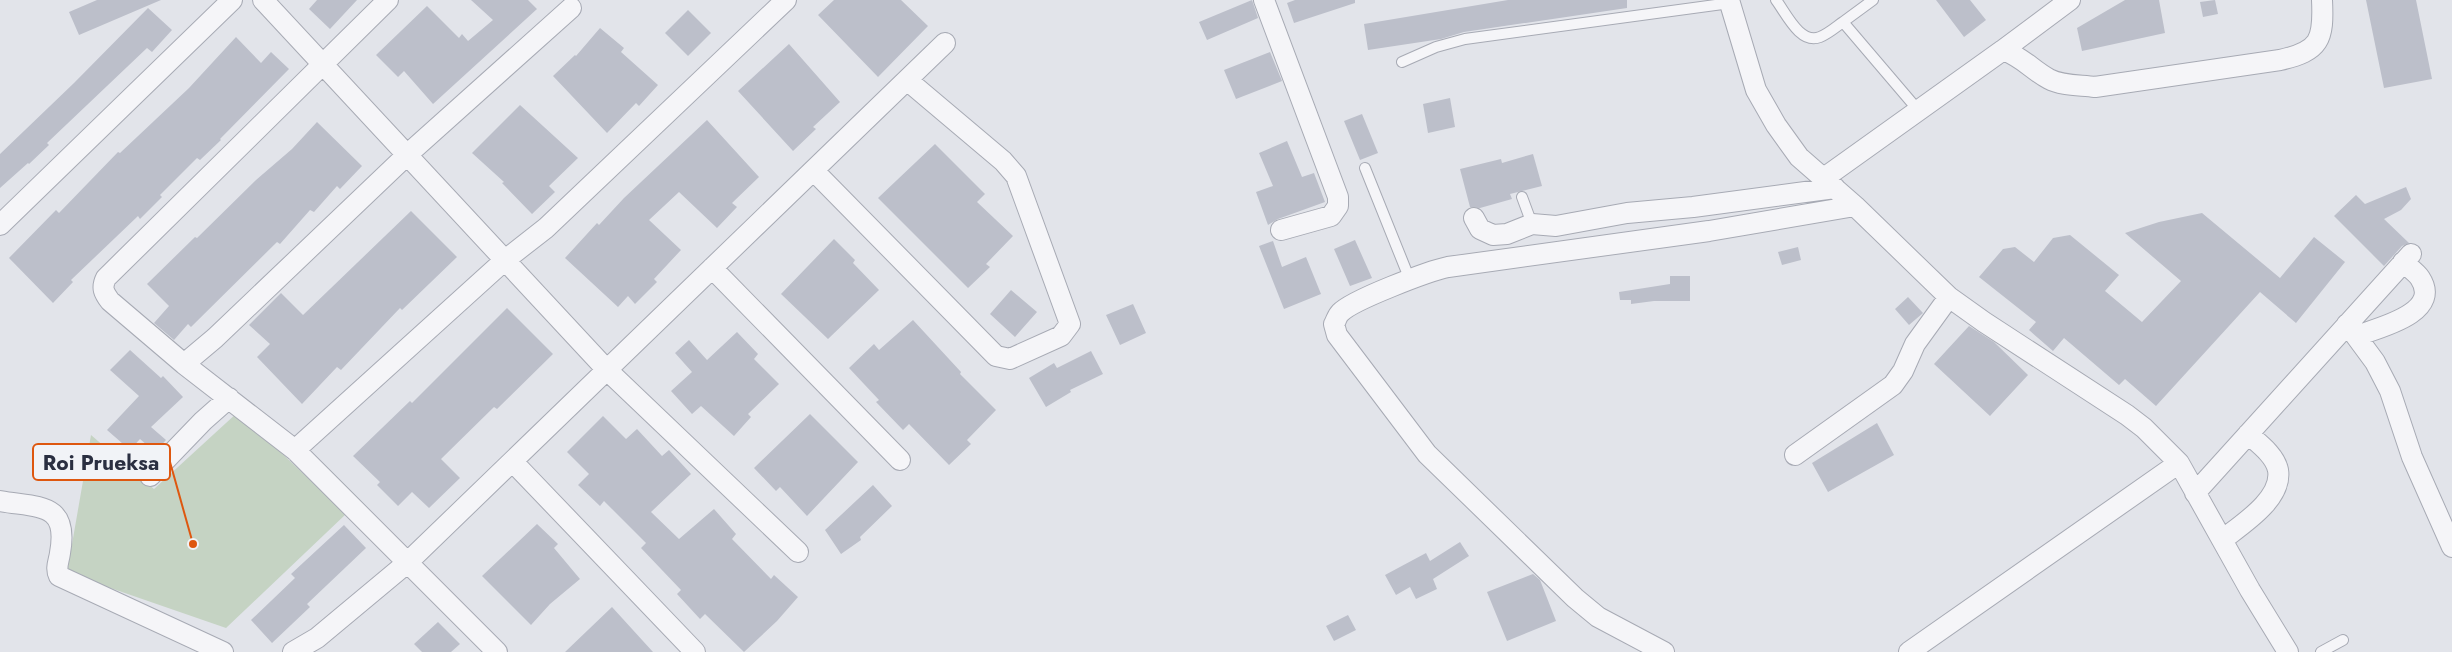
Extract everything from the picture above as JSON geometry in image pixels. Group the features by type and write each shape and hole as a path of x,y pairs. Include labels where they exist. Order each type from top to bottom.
{"street":[{"path":"0,225 232,0"},
{"path":"263,0 322,65 408,154 606,370 798,552"},
{"path":"388,0 103,284 104,292 110,301 184,364 295,450 497,652"},
{"path":"295,450 505,260 546,228 786,0"},
{"path":"1264,0 1338,197 1338,206 1331,216 1281,230"},
{"path":"1474,218 1480,229 1493,235 1507,234 1532,224 1556,226 1627,213 1693,207 1829,183 1918,110 2070,0"},
{"path":"2003,50 2016,54 2048,79 2066,84 2095,87 2280,60 2300,56 2312,49 2320,39 2323,25 2322,0"},
{"path":"1729,1 1756,90 1776,125 1799,157 1855,206 1949,297 1991,327 2127,415 2144,428 2179,463 2288,652"},
{"path":"184,364 215,338 408,154 571,8"},
{"path":"304,649 407,563 945,43"},
{"path":"814,171 996,356 1010,358 1061,336 1070,324 1016,176 1003,161 906,80"},
{"path":"1664,652 1598,617 1568,592 1427,454 1337,335 1334,324 1340,313 1354,304 1429,271 1709,231 1855,206"},
{"path":"2195,493 2248,434 2352,330 2407,258 2420,277 2425,289 2423,300 2414,312 2402,320 2352,330"},
{"path":"712,268 900,460"},
{"path":"1795,455 1893,385 1903,372 1915,344 1949,297"},
{"path":"2352,330 2375,362 2390,391 2412,457 2452,547"},
{"path":"150,476 203,421 229,398"},
{"path":"2222,540 2260,511 2278,481 2278,468 2270,455 2248,434"},
{"path":"513,462 695,652"},
{"path":"1910,652 2179,463"},
{"path":"0,501 48,509 55,514 62,530 57,568 59,576 222,652"}],"lane":[{"path":"1776,0 1801,35 1810,38 1819,38 1873,0"},
{"path":"1402,62 1436,46 1464,39 1729,1"},
{"path":"1843,22 1918,110"},
{"path":"1365,168 1410,280"},
{"path":"1522,197 1532,224"},
{"path":"2320,652 2343,640"}],"green space":[{"path":"238,412 346,514 226,628 67,573 91,435 154,489"}],"building":[{"path":"97,0 161,0 79,35 69,12"},
{"path":"317,0 357,0 330,29 309,9"},
{"path":"471,0 528,0 537,9 433,104 404,71 398,77 376,55 427,6 459,38 462,34 468,41 493,20"},
{"path":"834,0 901,0 928,26 878,77 818,15"},
{"path":"1252,0 1258,18 1207,40 1199,22"},
{"path":"1295,0 1355,0 1355,3 1294,23 1287,3"},
{"path":"1508,0 1627,0 1627,8 1464,32 1441,39 1368,50 1364,24"},
{"path":"1936,0 1970,0 1986,20 1964,37"},
{"path":"2125,0 2159,0 2165,33 2082,51 2077,28"},
{"path":"2215,0 2218,14 2203,17 2200,2"},
{"path":"2366,0 2416,0 2432,79 2384,88"},
{"path":"148,8 172,30 152,52 147,48 47,143 49,145 0,188 0,154"},
{"path":"688,10 711,33 688,56 665,33"},
{"path":"600,28 624,48 621,52 658,85 639,106 636,103 607,133 553,76 576,56"},
{"path":"236,37 261,63 271,52 289,69 221,140 200,160 197,158 160,195 162,197 140,219 138,216 71,280 73,282 53,303 9,258 56,210 59,213 118,152 120,153 189,88"},
{"path":"789,44 840,102 813,127 816,129 793,151 738,91"},
{"path":"1270,52 1282,81 1236,99 1224,70"},
{"path":"1450,98 1455,127 1428,133 1423,104"},
{"path":"520,105 578,158 549,186 555,192 532,214 502,183 504,182 472,153"},
{"path":"1362,114 1378,153 1360,160 1344,121"},
{"path":"707,120 759,177 732,203 737,207 717,228 679,192 649,220 681,250 654,279 657,282 635,304 628,296 618,307 565,258 597,223 599,225 624,198"},
{"path":"317,122 362,166 340,189 337,186 314,212 310,210 280,244 277,242 191,327 188,324 174,340 154,323 169,306 147,284 256,180 292,149"},
{"path":"1287,141 1302,177 1314,173 1325,202 1278,219 1268,225 1256,192 1273,186 1259,153"},
{"path":"935,144 985,194 977,202 1013,236 986,264 990,267 968,288 878,198"},
{"path":"1533,154 1542,186 1510,194 1512,199 1480,208 1470,207 1460,169 1501,159 1502,163"},
{"path":"2406,187 2411,199 2401,210 2384,219 2409,243 2402,246 2384,266 2334,216 2356,195 2365,204"},
{"path":"411,211 457,257 402,310 400,308 341,370 337,367 302,404 257,357 270,344 249,325 281,293 303,315"},
{"path":"2202,213 2280,278 2314,237 2345,262 2296,323 2260,292 2156,406 2125,379 2119,385 2064,338 2053,351 2029,330 2036,322 1979,277 2003,249 2015,247 2034,262 2053,238 2070,235 2119,275 2105,291 2142,322 2181,281 2125,233 2159,222"},
{"path":"834,239 855,260 853,263 879,290 828,339 781,294"},
{"path":"1355,240 1372,278 1350,286 1334,249"},
{"path":"1273,241 1282,267 1306,257 1321,294 1284,309 1259,246"},
{"path":"1798,247 1801,260 1782,265 1778,252"},
{"path":"1670,276 1690,276 1690,301 1654,301 1631,304 1631,300 1620,300 1619,292 1670,284"},
{"path":"1011,290 1037,312 1015,337 990,314"},
{"path":"1908,297 1923,313 1909,325 1895,309"},
{"path":"1133,304 1146,333 1120,345 1106,315"},
{"path":"507,308 553,354 497,409 494,407 441,459 460,478 429,508 412,492 398,506 377,485 380,482 353,456 410,401 412,403"},
{"path":"913,320 961,372 960,374 996,410 967,440 971,444 949,465 909,424 903,430 876,402 879,400 849,368 874,344 879,350"},
{"path":"1969,326 1994,342 2028,375 1990,416 1934,364"},
{"path":"737,332 758,354 754,359 779,384 748,414 751,417 734,436 701,406 692,414 671,391 692,372 675,353 689,340 707,360"},
{"path":"130,350 161,378 163,376 183,397 151,427 166,440 155,452 140,439 130,450 107,430 139,396 110,370"},
{"path":"1091,351 1103,374 1070,390 1071,392 1046,407 1029,378 1054,363 1057,368"},
{"path":"810,414 858,462 807,516 780,487 776,491 754,468"},
{"path":"603,416 626,439 637,429 662,456 669,450 691,474 651,512 679,539 714,509 736,534 732,539 771,579 774,575 798,597 777,621 744,652 705,614 700,619 677,594 681,590 641,548 646,543 604,501 600,506 578,485 589,474 567,452"},
{"path":"1877,423 1894,455 1828,492 1812,463"},
{"path":"873,485 892,506 860,537 861,540 841,554 825,530"},
{"path":"537,524 558,544 554,548 580,579 550,604 531,625 482,576"},
{"path":"344,525 366,548 307,604 310,607 272,643 251,620 295,578 291,574"},
{"path":"1460,542 1469,556 1433,579 1437,589 1416,599 1410,587 1396,595 1385,575 1426,553 1430,561"},
{"path":"1533,574 1540,580 1556,621 1507,641 1487,592"},
{"path":"612,607 653,652 565,652"},
{"path":"1348,615 1356,630 1334,641 1326,626"},
{"path":"438,622 460,644 451,652 422,652 414,644"}],"place":[{"name":"Roi Prueksa","path":"193,544"}]}
